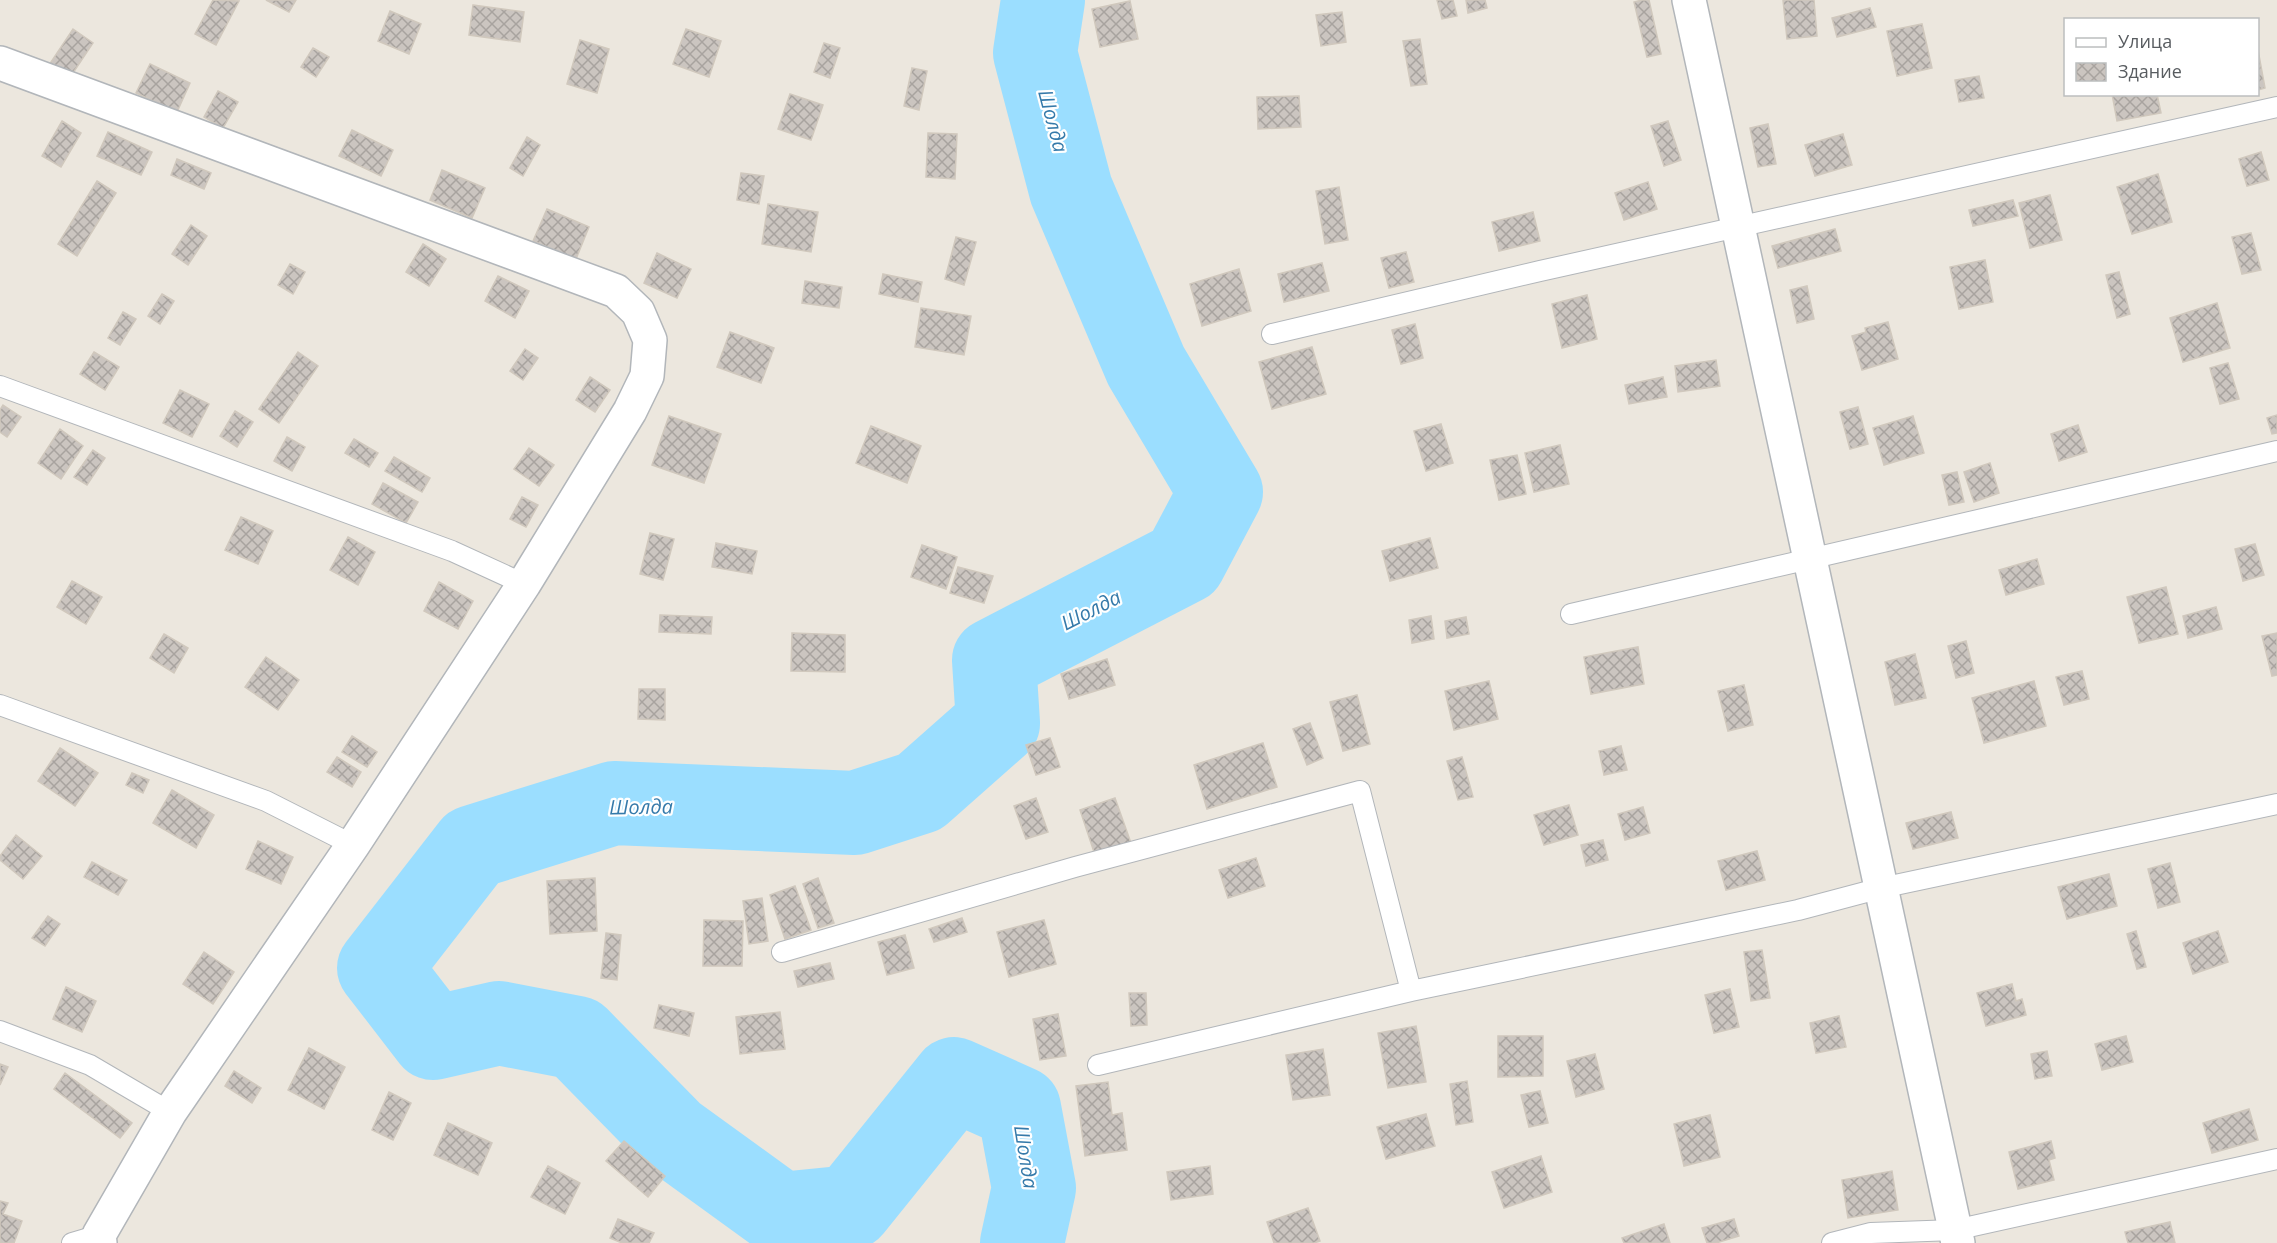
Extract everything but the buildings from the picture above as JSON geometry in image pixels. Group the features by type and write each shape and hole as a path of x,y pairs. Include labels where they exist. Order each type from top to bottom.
{"street":[{"path":"1689,0 1957,1236"},
{"path":"0,63 616,291 638,312 650,340 647,376 630,411 524,584 353,845 170,1112 90,1240"}],"lane":[{"path":"1272,334 1540,271 2277,107"},
{"path":"0,386 452,551 524,584"},
{"path":"1571,614 2277,451"},
{"path":"0,705 266,801 353,845"},
{"path":"782,952 1075,867 1360,791 1411,991"},
{"path":"1098,1065 1411,991 1798,910 1881,888 2277,804"},
{"path":"0,1031 90,1065 170,1112"},
{"path":"1832,1243 1871,1233 1957,1236 2277,1159"}],"waterway":[{"name":"Шолда","path":"1022,1243 1034,1188 1019,1108 954,1079 851,1207 781,1214 672,1135 577,1038 499,1023 433,1038 379,968 473,847 614,803 855,813 920,792 998,723 994,660 1184,562 1221,492 1146,366 1071,190 1035,53 1043,0"}]}
